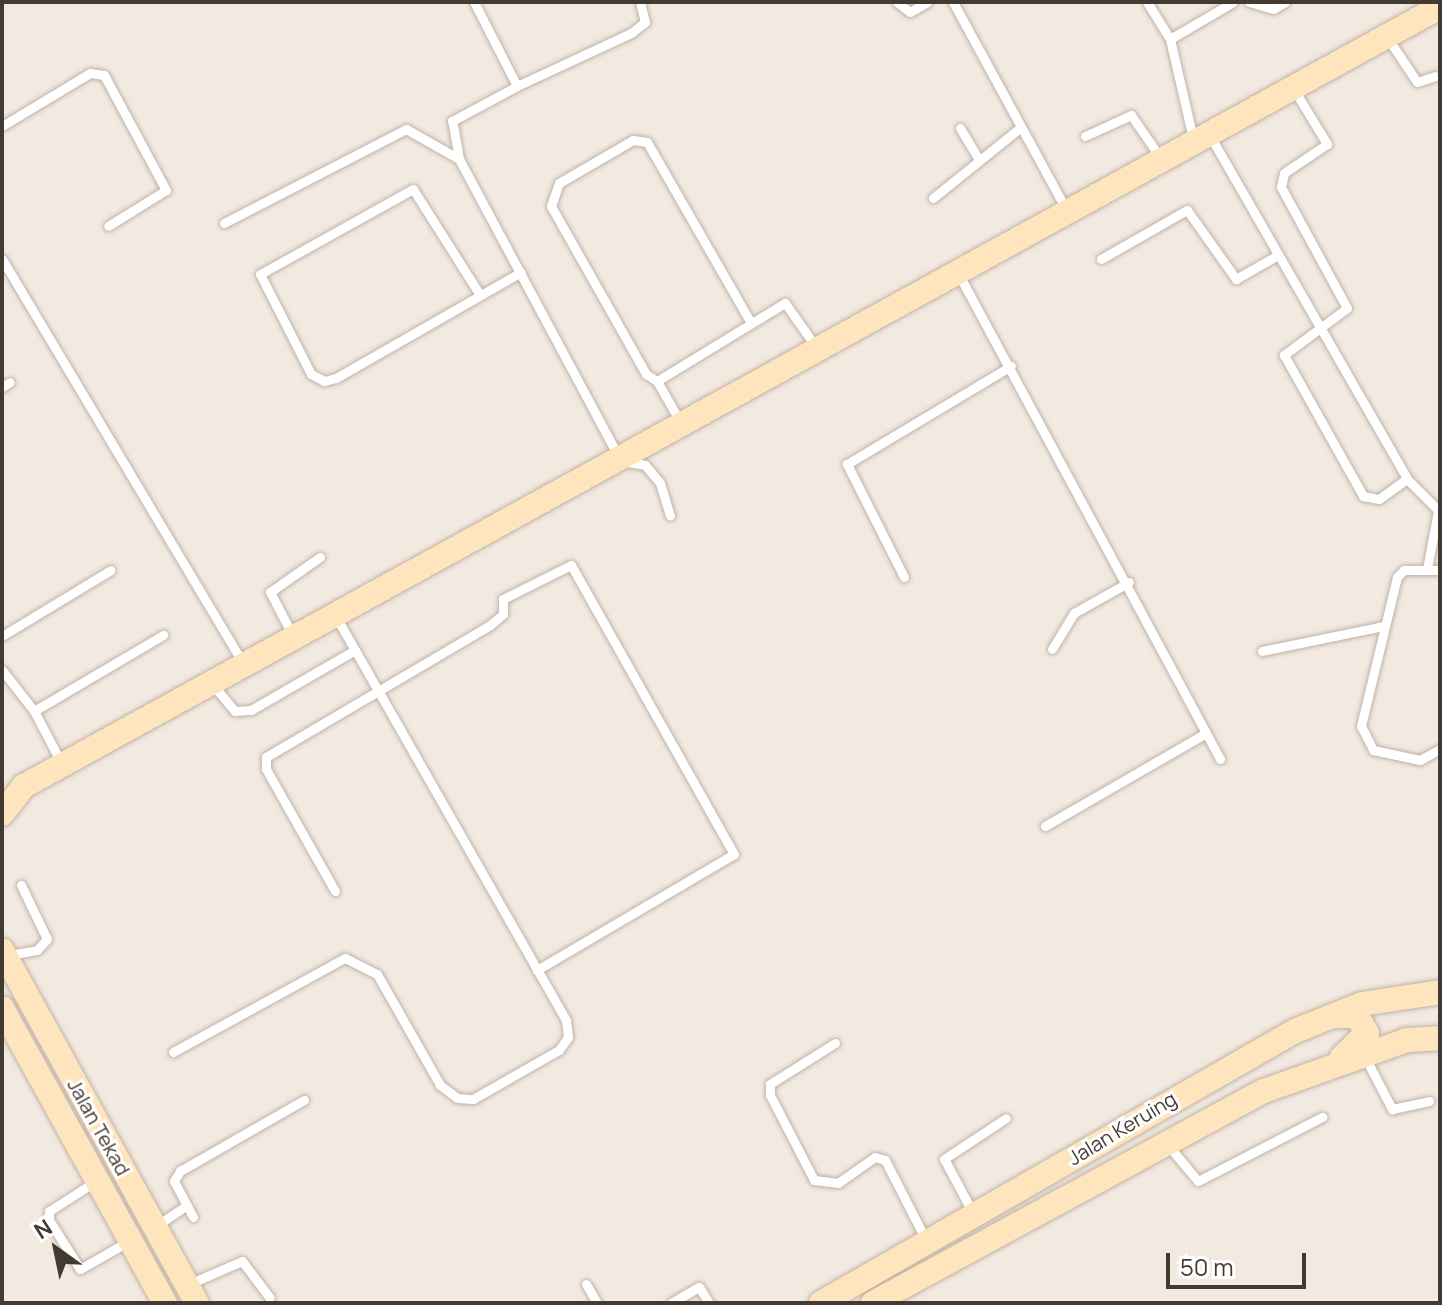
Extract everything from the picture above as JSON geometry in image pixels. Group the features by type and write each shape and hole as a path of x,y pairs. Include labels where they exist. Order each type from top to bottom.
{"street":[{"path":"2,814 13,786 62,765 334,613 684,427 957,272 1387,37 1430,8"},
{"name":"Jalan Tekad","path":"4,953 192,1294"},
{"name":"Jalan Keruing","path":"821,1303 1324,1018 1440,992"},
{"name":"Jalan Tekad","path":"2,1008 165,1303"},
{"path":"1324,1018 1357,1016 1367,1033 1329,1066"},
{"name":"Jalan Keruing","path":"879,1301 1167,1144 1329,1066 1364,1054 1440,1038"}],"lane":[{"path":"474,2 517,86"},
{"path":"640,2 645,22 631,33 517,86 452,121 459,159 621,461 652,474 670,516"},
{"path":"897,2 910,12 927,2"},
{"path":"953,2 1068,212"},
{"path":"1147,2 1170,39 1202,138 1276,256 1407,479 1439,511 1427,569"},
{"path":"1170,39 1233,2"},
{"path":"1249,2 1273,9 1285,2"},
{"path":"1387,37 1417,82 1435,76"},
{"path":"2,126 90,73 104,75 166,190 108,226"},
{"path":"1293,88 1327,144 1284,173 1281,187 1347,303 1284,355 1363,496 1379,499 1407,479"},
{"path":"1085,136 1131,115 1161,160"},
{"path":"933,198 1021,127"},
{"path":"960,128 979,160"},
{"path":"224,223 406,129 459,159"},
{"path":"684,427 657,381 646,374 551,206 559,183 633,140 647,142 751,323"},
{"path":"480,295 413,189 260,274 311,374 324,381 480,295 521,272"},
{"path":"1101,259 1187,210 1236,279 1276,256"},
{"path":"2,259 243,664"},
{"path":"957,272 1129,582 1220,759"},
{"path":"657,381 791,302 819,351"},
{"path":"904,577 847,464 1011,366"},
{"path":"293,636 270,592 320,557"},
{"path":"335,891 265,763 490,625 503,614 503,599 571,565 725,828 734,854 726,865 537,970"},
{"path":"1440,570 1427,569 1397,577 1384,626 1362,741 1420,760 1440,749"},
{"path":"2,636 111,570"},
{"path":"1052,649 1074,613 1129,582"},
{"path":"173,1052 345,958 363,961 440,1085 473,1099 559,1050 568,1037 537,970 334,613"},
{"path":"1262,651 1384,626"},
{"path":"34,711 163,635"},
{"path":"211,682 235,711 251,710 355,650"},
{"path":"2,670 34,711 62,765"},
{"path":"1045,826 1206,733"},
{"path":"4,953 37,950 47,939 21,885"},
{"path":"835,1043 770,1084 770,1095 814,1180 838,1183 875,1157 885,1160 927,1243"},
{"path":"1364,1054 1392,1109 1429,1101"},
{"path":"193,1217 174,1181 180,1171 304,1100"},
{"path":"1167,1144 1198,1181 1322,1117"},
{"path":"975,1216 944,1159 1006,1118"},
{"path":"96,1181 49,1211 72,1263 80,1269 129,1241"},
{"path":"153,1227 186,1206"},
{"path":"192,1294 242,1261 270,1298"},
{"path":"586,1284 597,1303"},
{"path":"671,1303 699,1287 709,1303"}]}
